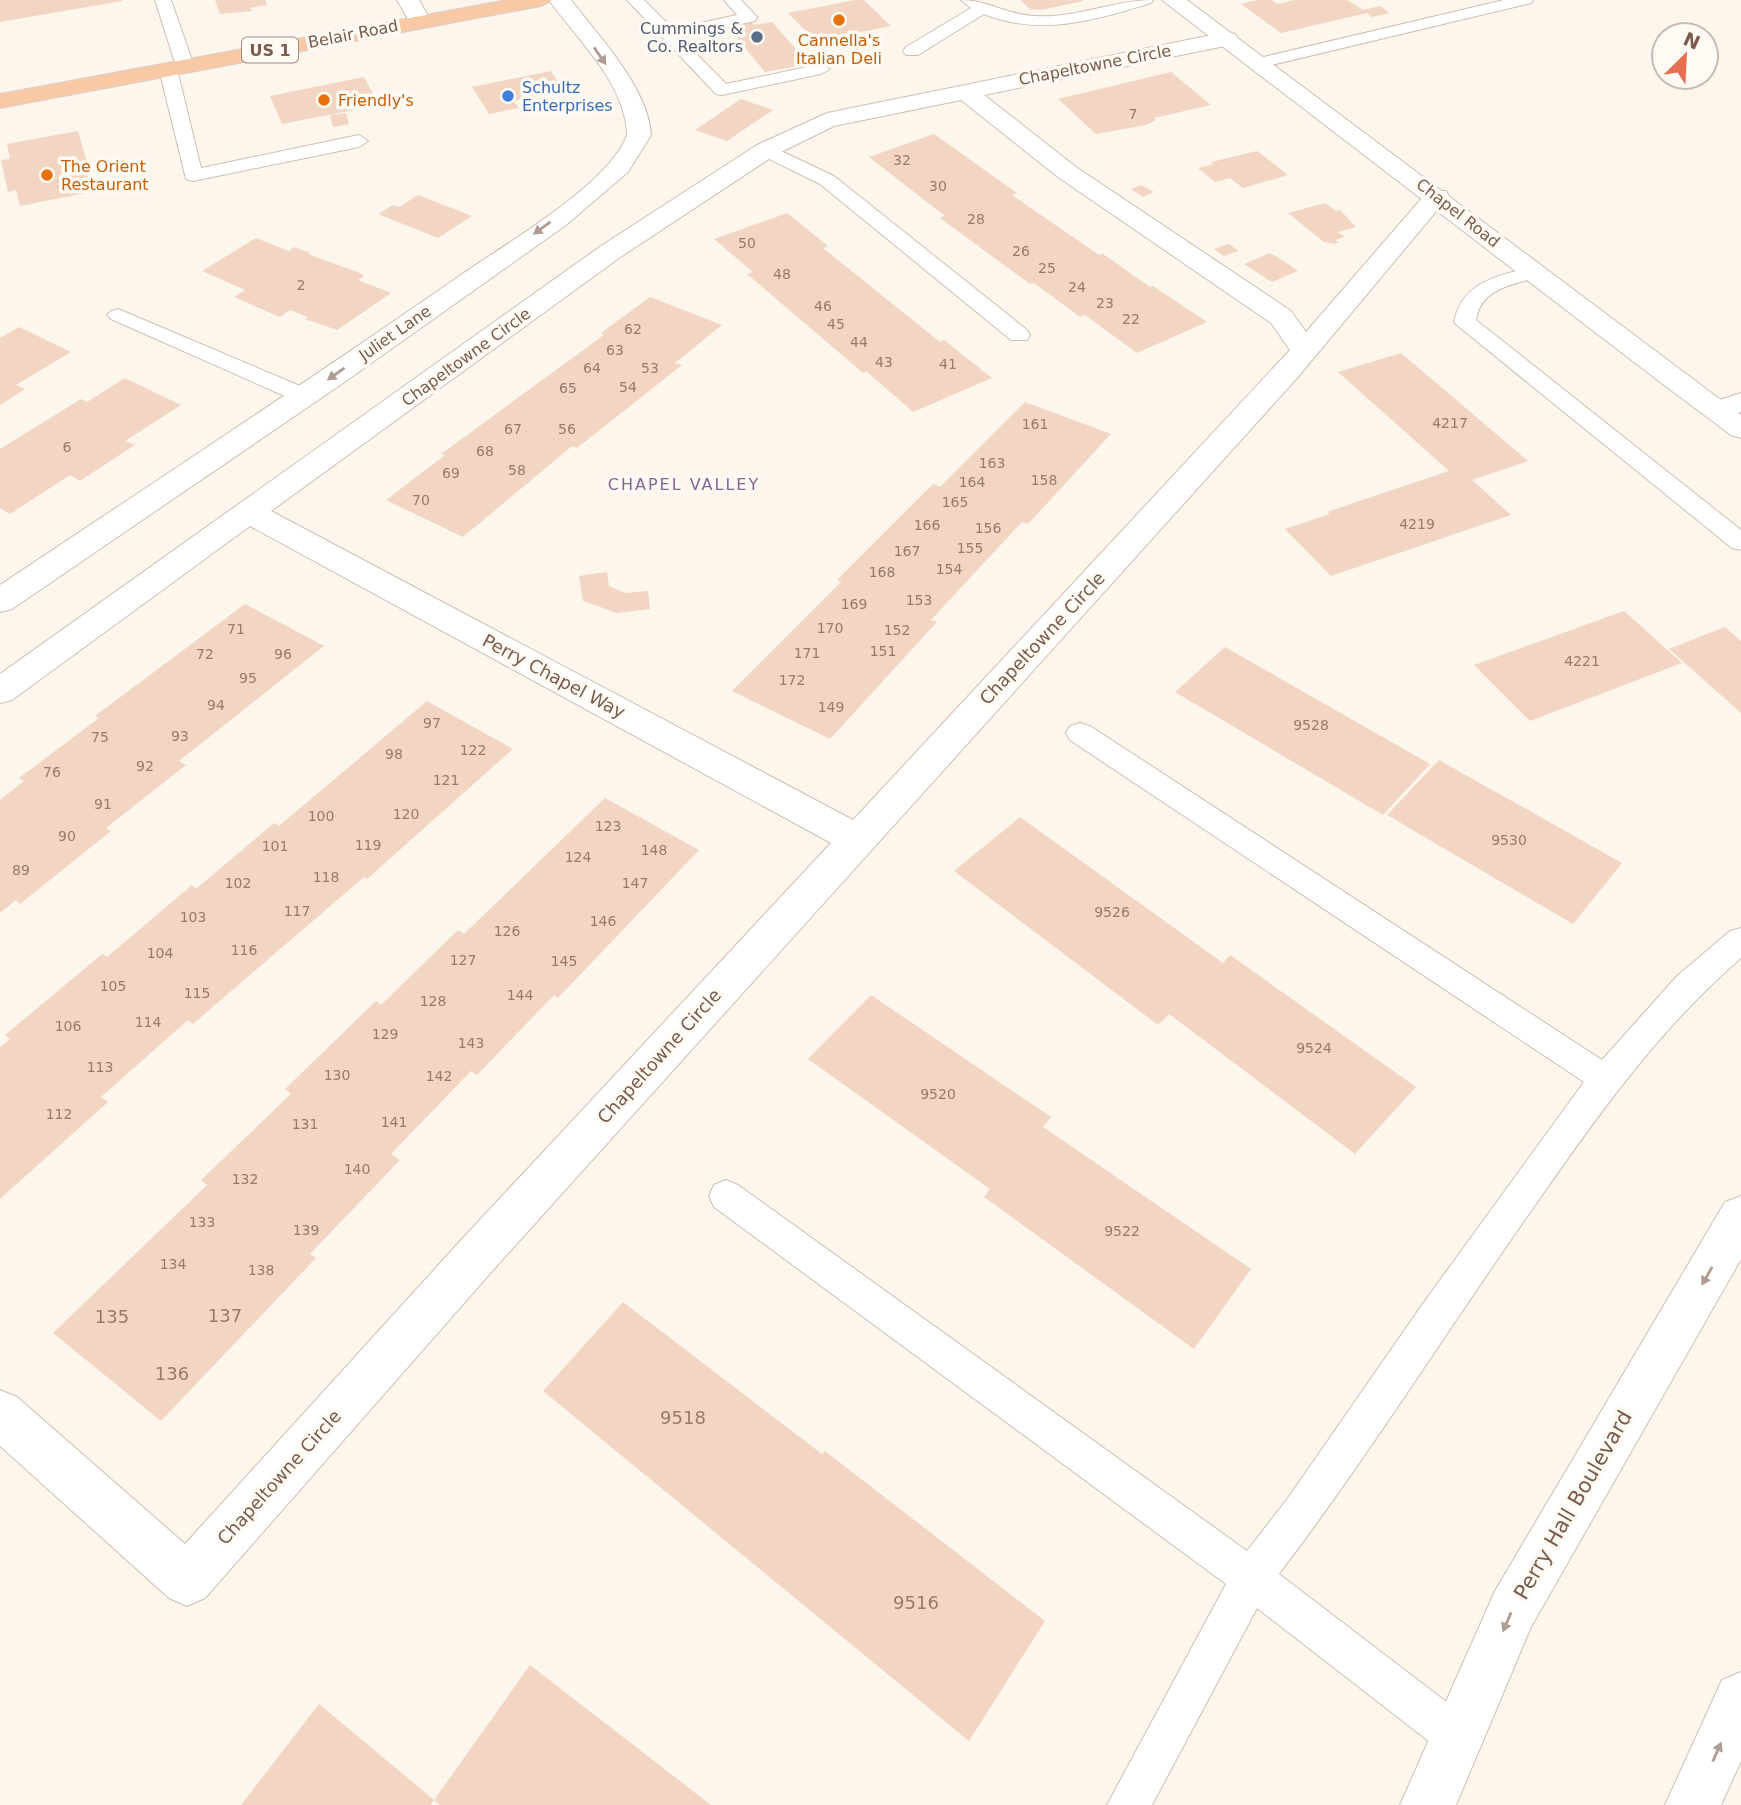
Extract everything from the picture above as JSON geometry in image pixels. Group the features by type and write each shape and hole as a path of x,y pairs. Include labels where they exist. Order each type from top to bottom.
{"highway":[{"name":"Belair Road","path":"0,101 541,0"}],"street":[{"path":"408,0 420,22"},
{"name":"Juliet Lane","path":"0,601 304,396 579,202 616,170 632,150 640,133 639,120 634,107 560,0"},
{"name":"Chapel Road","path":"1176,0 1437,196 1532,273 1729,406 1741,429"},
{"name":"Chapeltowne Circle","path":"0,691 610,252 766,150 827,120 1227,39"},
{"path":"964,91 1067,172 1281,317 1305,351"},
{"name":"Chapeltowne Circle","path":"0,1414 187,1580 478,1254 1305,351 1437,196"},
{"name":"Perry Chapel Way","path":"250,513 857,840"},
{"name":"Perry Hall Boulevard","path":"1428,1805 1513,1609 1741,1217"},
{"path":"1693,1805 1741,1699"}],"lane":[{"path":"163,0 177,68 193,174 359,141"},
{"path":"635,0 722,90 821,69"},
{"path":"670,35 748,16 732,0"},
{"path":"912,51 976,4 995,16 1040,23 1104,5 1145,0"},
{"path":"1259,63 1525,0"},
{"path":"766,150 827,180 1019,335"},
{"path":"1532,273 1486,287 1466,306 1465,323 1741,542"},
{"path":"118,315 304,396"},
{"path":"1080,733 1605,1079"},
{"path":"1129,1805 1251,1578 1302,1512 1435,1317 1605,1079 1688,985 1741,940"},
{"path":"726,1196 1251,1578 1459,1738"}],"building":[{"path":"0,0 122,0 122,1 0,22"},
{"path":"215,0 265,0 267,5 250,8 252,11 220,14"},
{"name":"Cannella's Italian Deli","path":"864,0 891,26 816,41 788,13"},
{"path":"1020,0 1083,1 1041,10 1030,9"},
{"path":"1271,0 1278,4 1295,0 1347,0 1363,10 1380,6 1390,13 1372,17 1367,13 1281,33 1241,4"},
{"path":"750,21 754,25 772,22 809,64 765,72 730,30 737,29 733,24"},
{"name":"Schultz Enterprises","path":"551,71 564,91 514,101 519,108 489,114 472,87"},
{"path":"1171,72 1211,105 1154,118 1156,120 1146,125 1096,134 1058,99"},
{"name":"Friendly's","path":"364,77 379,105 282,124 270,96"},
{"path":"741,99 773,110 727,141 695,130"},
{"path":"346,113 349,124 333,127 330,115"},
{"name":"The Orient Restaurant","path":"78,131 95,191 20,206 16,190 8,192 1,160 10,159 7,144"},
{"path":"934,134 1017,193 1012,195 1099,255 1103,254 1207,322 1137,353 1085,315 1080,317 1034,283 1030,284 940,218 945,216 869,157"},
{"path":"1257,151 1288,175 1243,188 1230,178 1215,182 1198,168 1214,164 1211,162"},
{"path":"1141,185 1154,192 1143,197 1131,189"},
{"path":"418,195 472,216 438,238 378,214 393,205 399,207"},
{"path":"1325,203 1336,211 1340,210 1356,227 1338,232 1345,237 1335,240 1339,242 1334,244 1324,242 1288,213"},
{"path":"787,213 828,246 823,248 940,342 944,340 992,378 913,412 747,274 753,272 714,239"},
{"path":"256,238 289,251 294,247 360,273 364,276 358,280 391,293 337,330 305,319 307,317 290,310 280,317 234,297 245,290 202,271"},
{"path":"1229,244 1239,251 1224,256 1214,249"},
{"path":"1270,253 1298,271 1272,282 1244,264"},
{"path":"650,297 722,325 675,363 682,365 577,448 572,446 463,537 386,500 445,455 441,454 604,335 601,333"},
{"path":"19,327 71,352 16,385 25,389 0,405 0,338"},
{"path":"1401,353 1528,461 1472,480 1511,515 1331,576 1285,529 1449,471 1338,372"},
{"path":"125,378 181,405 125,441 135,445 80,481 70,475 10,514 0,508 0,449 81,399 87,402"},
{"path":"1025,402 1111,434 1028,524 1022,522 931,620 937,622 830,739 732,691 841,582 837,580 933,484 940,487"},
{"path":"607,572 609,586 625,593 648,591 650,609 617,613 583,601 579,576"},
{"path":"245,604 324,646 179,761 186,765 106,828 111,831 20,904 16,900 0,913 0,800 24,781 19,778 99,718 95,716"},
{"path":"1624,611 1682,663 1530,721 1474,665"},
{"path":"1725,627 1741,641 1741,713 1669,649"},
{"path":"1225,647 1430,764 1383,815 1175,692"},
{"path":"427,701 513,749 367,879 364,877 193,1024 188,1020 101,1097 108,1102 0,1199 0,1047 10,1039 5,1035 102,954 107,957 192,885 196,889 274,823 279,826"},
{"path":"1439,760 1622,863 1573,924 1387,815"},
{"path":"605,798 699,850 558,998 554,995 477,1075 471,1071 391,1154 400,1160 310,1254 316,1258 161,1421 53,1333 207,1185 201,1180 291,1094 285,1089 376,1001 381,1005 458,930 464,934"},
{"path":"1020,817 1223,963 1230,955 1416,1087 1355,1154 1169,1014 1158,1025 954,871"},
{"path":"871,995 1051,1117 1043,1127 1251,1269 1194,1349 984,1197 990,1189 808,1059"},
{"path":"623,1302 822,1454 825,1451 1045,1621 969,1741 543,1391"},
{"path":"530,1665 711,1805 440,1805 434,1800"},
{"path":"319,1704 434,1800 431,1805 241,1805"}],"place":[{"name":"Cannella's Italian Deli","path":"839,20"},
{"name":"Cummings & Co. Realtors","path":"757,37"},
{"name":"Schultz Enterprises","path":"508,96"},
{"name":"Friendly's","path":"324,100"},
{"name":"The Orient Restaurant","path":"47,175"}],"district":[{"name":"CHAPEL VALLEY","path":"684,484"}]}
